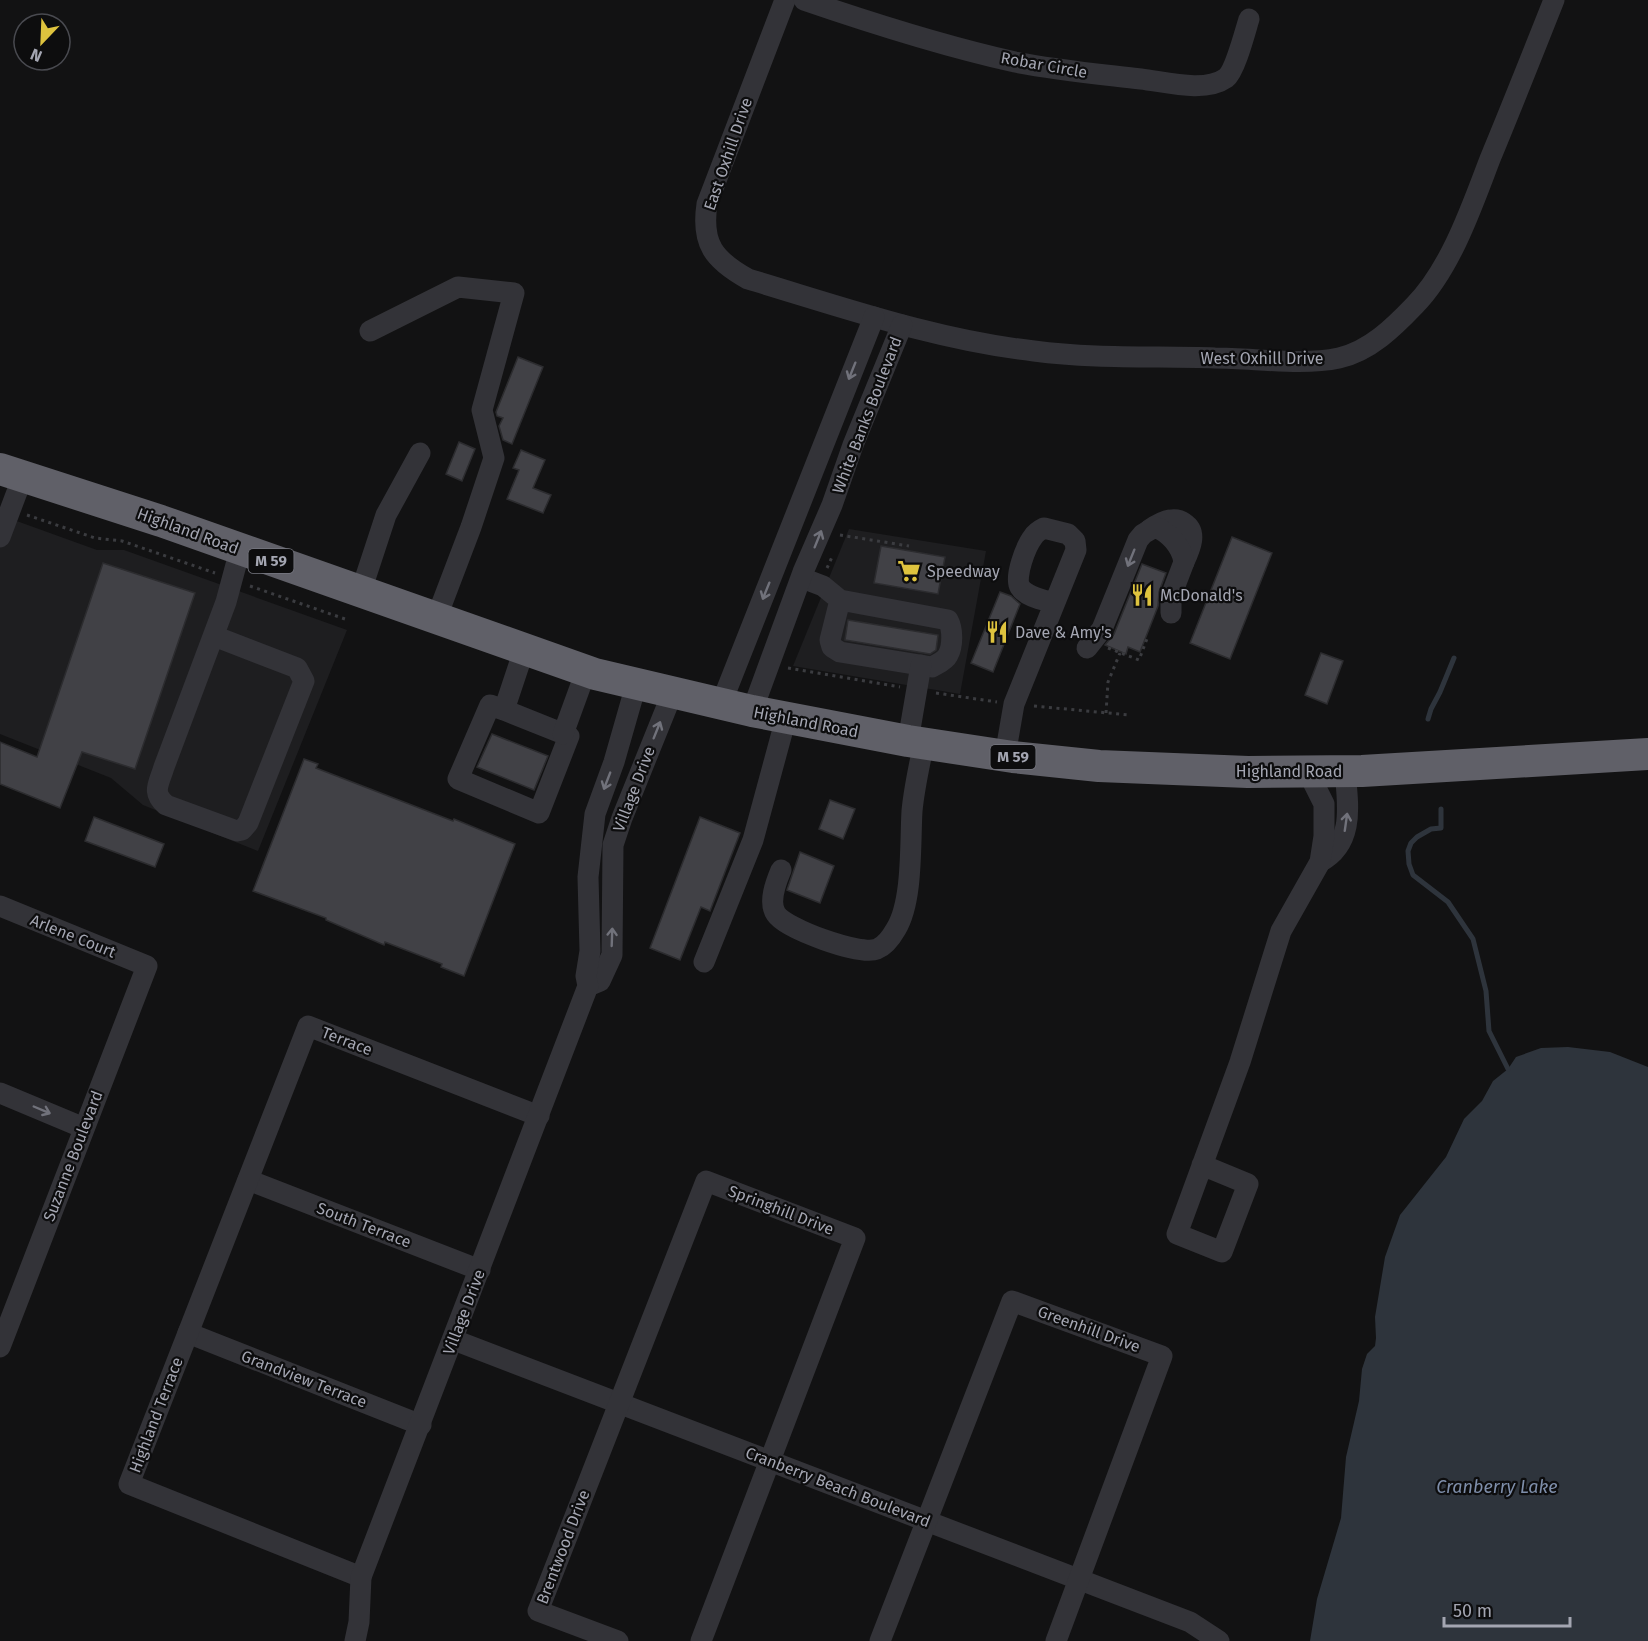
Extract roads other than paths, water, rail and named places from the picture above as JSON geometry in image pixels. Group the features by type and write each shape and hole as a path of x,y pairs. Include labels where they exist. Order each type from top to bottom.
{"highway":[{"name":"Highland Road","path":"11,472 161,521 235,565 361,591 436,620 586,671 721,705 916,742 1005,756 1099,766 1248,772 1345,771 1648,754"}],"street":[{"name":"East Oxhill Drive","path":"784,0 707,204 704,223 708,241 719,258 733,271 748,279 902,325"},
{"name":"Robar Circle","path":"804,0 866,22 951,47 1017,62 1095,74 1208,86 1228,77 1250,19"},
{"name":"West Oxhill Drive","path":"902,325 963,339 1035,351 1138,358 1217,358 1293,362 1340,358 1378,340 1417,303 1444,264 1465,222 1554,0"},
{"path":"370,331 458,287 514,293 482,410 494,458 436,620"},
{"name":"White Banks Boulevard","path":"721,705 874,316"},
{"name":"White Banks Boulevard","path":"752,711 802,575 832,505 853,445 902,325"},
{"path":"361,591 386,515 420,453"},
{"path":"0,537 11,509 11,472"},
{"name":"White Banks Boulevard","path":"804,494 832,505"},
{"path":"1095,647 1138,540 1149,530 1167,520 1175,519 1187,525 1192,537 1171,596 1171,613"},
{"path":"777,563 823,586 840,600 948,620 952,629 948,656 932,667 840,651 832,646 830,640 840,600"},
{"path":"214,636 297,668 304,681 248,823 242,830 237,831 166,805 156,793 226,602 235,565"},
{"path":"1005,756 1014,704 1054,603"},
{"path":"504,710 524,650"},
{"path":"781,870 775,887 773,904 776,913 785,923 838,945 864,951 878,949 887,942 897,927 907,891 916,742 916,691 921,665"},
{"path":"563,734 586,671"},
{"name":"Village Drive","path":"355,1641 359,1622 361,1577 588,986 586,976 590,951 588,877 595,814 614,762 636,685"},
{"name":"Village Drive","path":"588,986 600,981 612,955 613,845 672,694"},
{"path":"490,705 504,710 569,736 539,813 458,779 490,705"},
{"path":"704,962 753,840 786,718"},
{"path":"1320,862 1330,856 1343,841 1348,810 1345,771"},
{"path":"1202,1166 1240,1062 1281,931 1320,862 1324,836 1324,804 1308,772"},
{"name":"Arlene Court","path":"0,906 147,966"},
{"name":"Suzanne Boulevard","path":"0,1347 147,966"},
{"name":"Terrace","path":"248,1180 308,1026 539,1116"},
{"path":"0,1093 84,1128"},
{"name":"South Terrace","path":"248,1180 480,1270"},
{"name":"Highland Terrace","path":"248,1180 129,1484 361,1577"},
{"name":"Springhill Drive","path":"618,1402 706,1181 855,1238 771,1461"},
{"name":"Greenhill Drive","path":"927,1521 1012,1301 1162,1356 1079,1580"},
{"name":"Grandview Terrace","path":"188,1333 421,1425"},
{"name":"Cranberry Beach Boulevard","path":"453,1340 1190,1622 1220,1641"},
{"name":"Brentwood Drive","path":"618,1402 538,1611 618,1641"},
{"path":"701,1641 771,1461"},
{"path":"880,1641 927,1521"},
{"path":"1056,1641 1079,1580"}],"water":[{"name":"Cranberry Lake","path":"1568,1047 1610,1052 1648,1067 1648,1641 1310,1641 1317,1599 1341,1518 1346,1457 1359,1401 1362,1369 1367,1354 1375,1346 1375,1317 1385,1257 1400,1215 1446,1157 1464,1119 1482,1101 1493,1081 1508,1069 1516,1057 1541,1048"}],"waterway":[{"path":"1428,719 1454,658"},
{"path":"1441,809 1441,828 1431,829 1411,843 1408,851 1409,864 1413,875 1448,902 1473,939 1486,991 1489,1031 1508,1069"}],"place":[{"name":"Speedway","path":"909,571"},
{"name":"McDonald's","path":"1142,595"},
{"name":"Dave & Amy's","path":"997,632"}]}
